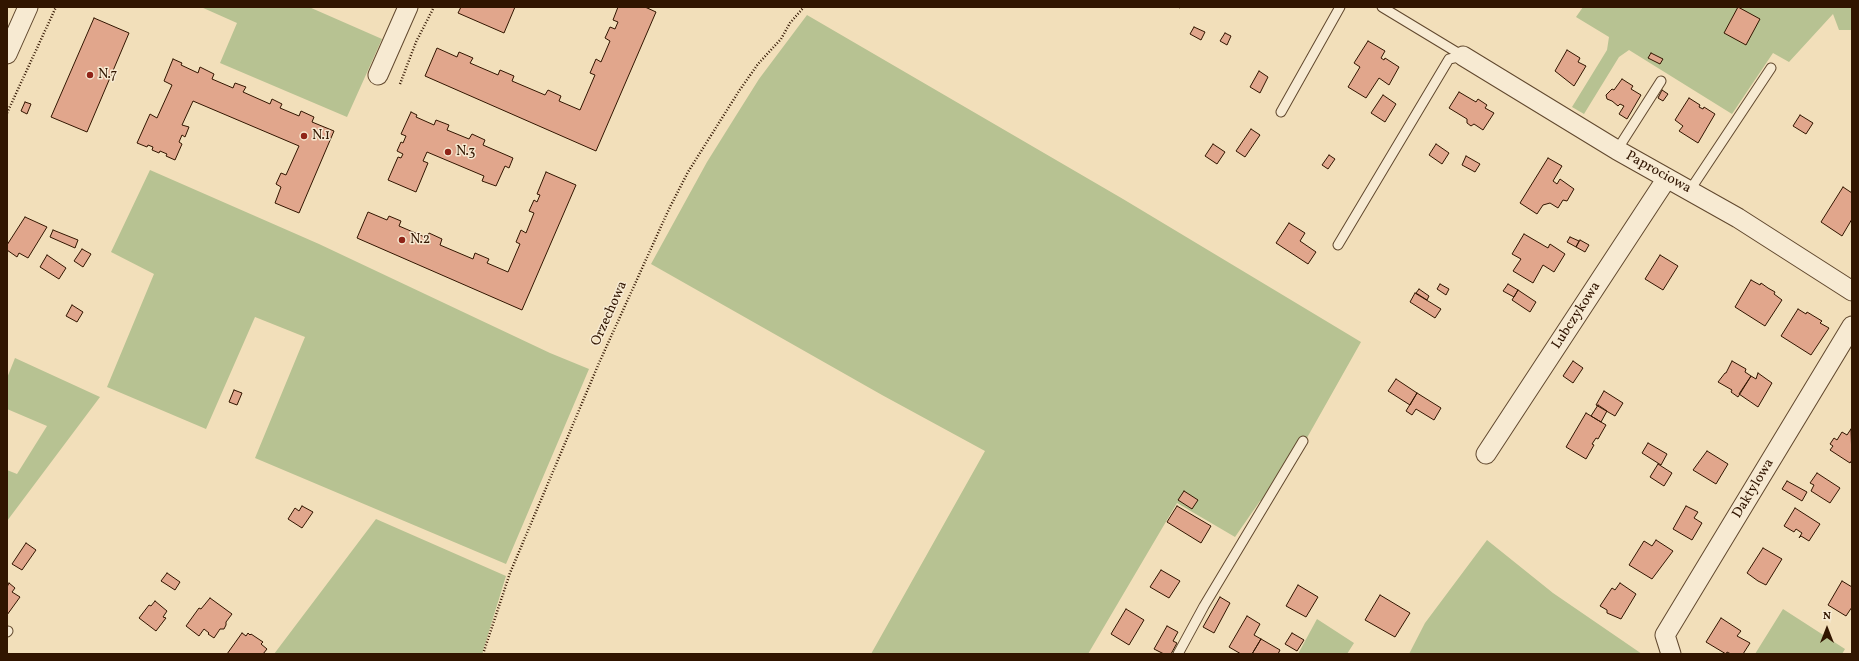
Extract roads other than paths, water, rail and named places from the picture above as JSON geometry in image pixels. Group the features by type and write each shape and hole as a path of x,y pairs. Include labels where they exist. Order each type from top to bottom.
{"street":[{"path":"7,54 28,7"},
{"path":"378,75 408,7"},
{"name":"Paprociowa","path":"1463,56 1617,150 1738,218 1852,291"},
{"name":"Lubczykowa","path":"1486,454 1667,178"},
{"name":"Daktylowa","path":"1671,654 1665,636 1852,326"}],"lane":[{"path":"1281,112 1340,7"},
{"path":"1382,7 1463,56"},
{"path":"1338,245 1449,59 1463,56"},
{"path":"1690,190 1771,68"},
{"path":"1617,150 1661,81"},
{"path":"1178,654 1204,606 1303,441"}],"place":[{"name":"N.7","path":"90,75"},
{"name":"N.1","path":"304,136"},
{"name":"N.3","path":"448,152"},
{"name":"N.2","path":"402,240"}]}
